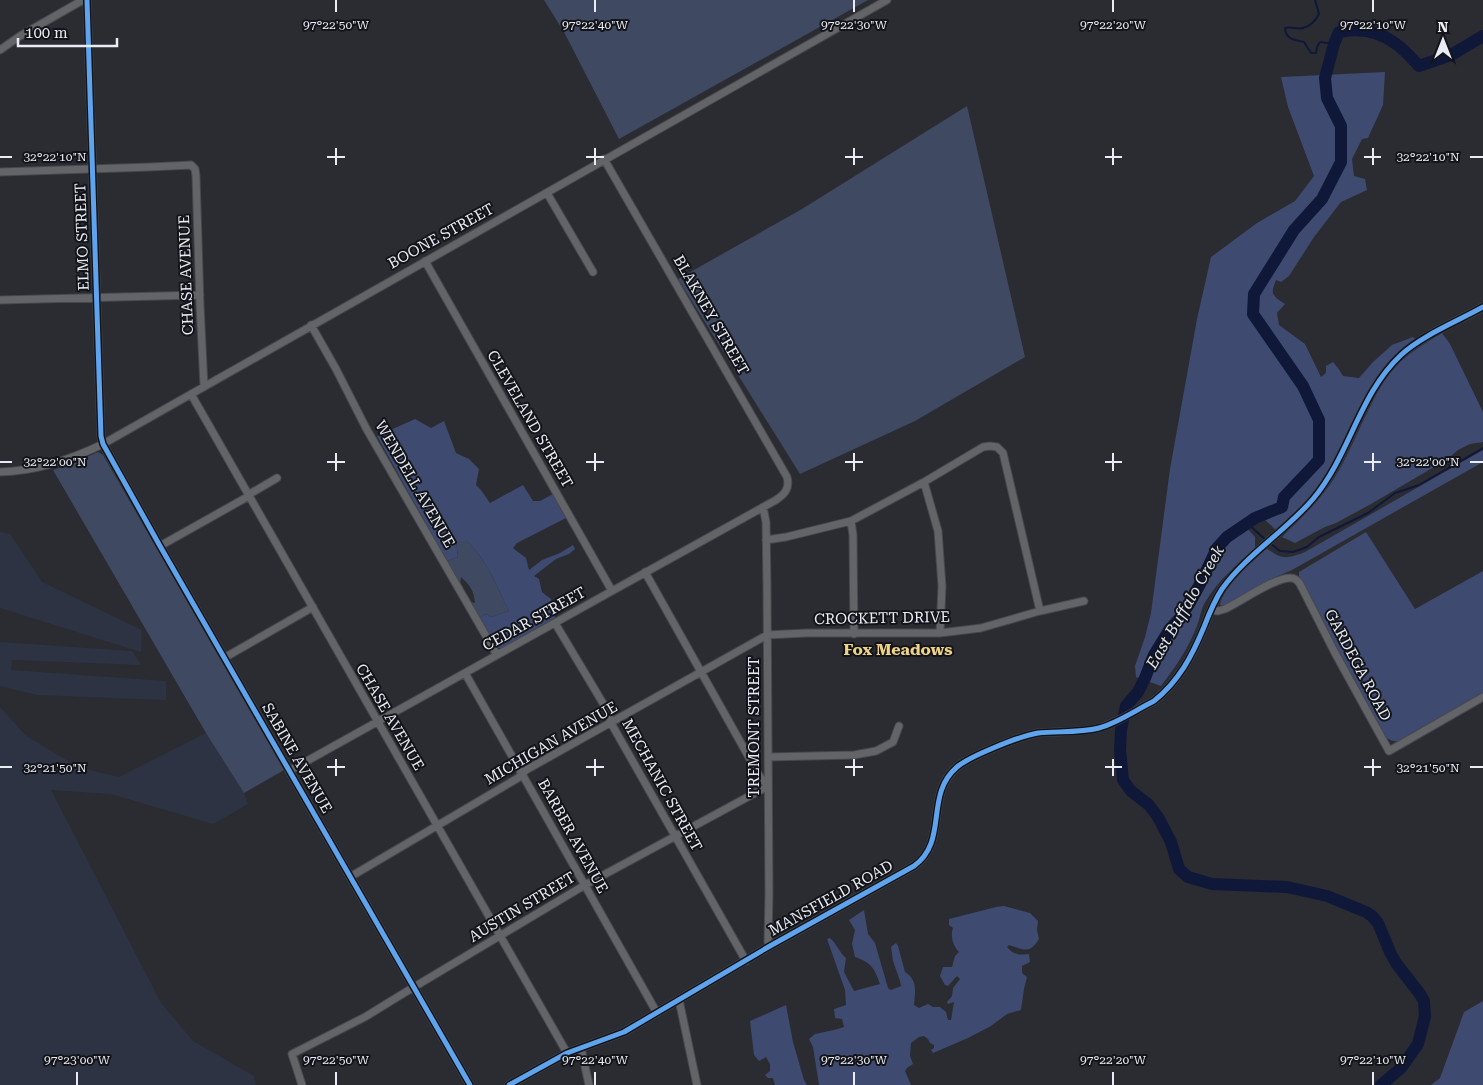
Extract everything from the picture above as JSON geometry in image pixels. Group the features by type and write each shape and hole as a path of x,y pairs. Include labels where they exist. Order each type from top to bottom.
{"street":[{"path":"0,50 20,36 85,0"},
{"name":"ELMO STREET","path":"85,0 93,169 101,436 103,444"},
{"name":"BOONE STREET","path":"0,472 56,464 103,444 887,0"},
{"name":"BLAKNEY STREET","path":"604,159 787,477 788,486"},
{"name":"CHASE AVENUE","path":"93,169 191,165 195,169 204,386"},
{"path":"0,172 93,169"},
{"path":"547,192 593,272"},
{"name":"CLEVELAND STREET","path":"425,261 612,591"},
{"path":"0,300 200,295"},
{"path":"1211,610 1221,591 1231,578 1305,508 1328,479 1374,388 1388,368 1418,342 1483,307"},
{"name":"WENDELL AVENUE","path":"311,326 336,369 366,428 497,655"},
{"name":"CHASE AVENUE","path":"191,394 567,1053"},
{"name":"SABINE AVENUE","path":"103,444 289,772 470,1085"},
{"path":"766,540 786,538 850,521 924,482 982,447 997,447 1003,454 1040,611"},
{"path":"160,546 278,478"},
{"path":"924,482 938,532 942,586 940,633"},
{"name":"CEDAR STREET","path":"289,772 763,507 782,496 788,486"},
{"name":"TREMONT STREET","path":"763,507 766,522 768,942 770,946"},
{"path":"850,521 853,535 854,634"},
{"path":"645,572 760,777 768,786"},
{"name":"GARDEGA ROAD","path":"1211,610 1225,609 1278,580 1291,578 1297,581 1389,751 1483,697"},
{"name":"CROCKETT DRIVE","path":"767,635 807,633 940,633 980,628 1084,601"},
{"path":"224,658 313,607"},
{"name":"MANSFIELD ROAD","path":"509,1085 567,1053 624,1032 770,946 923,860 932,842 939,798 946,780 957,768 968,760 1020,738 1034,734 1090,730 1113,723 1154,701 1167,690 1184,670 1211,610"},
{"name":"MECHANIC STREET","path":"555,623 607,710 611,723 746,961"},
{"name":"MICHIGAN AVENUE","path":"350,877 518,778 526,770 767,635"},
{"name":"BARBER AVENUE","path":"465,673 657,1013"},
{"path":"768,757 854,755 876,751 893,742 899,726"},
{"name":"AUSTIN STREET","path":"302,1085 292,1054 365,1017 586,885 768,786"},
{"path":"679,1000 697,1085"},
{"path":"581,1048 589,1085"}],"shaded area":[{"path":"544,0 868,0 619,139 564,32"},
{"path":"1385,72 1383,105 1368,138 1362,139 1352,159 1354,176 1365,179 1367,190 1341,202 1314,237 1289,276 1281,282 1276,280 1273,294 1285,304 1277,313 1279,325 1305,344 1321,377 1326,373 1326,366 1333,362 1343,376 1359,378 1392,345 1413,337 1416,340 1401,350 1379,374 1334,462 1311,496 1277,531 1264,519 1247,528 1255,537 1255,550 1227,574 1209,595 1190,642 1161,686 1136,677 1135,666 1151,613 1170,469 1197,319 1211,257 1257,223 1295,201 1314,176 1288,107 1281,77"},
{"path":"967,106 1025,357 915,421 800,474 678,279 802,209"},
{"path":"1442,333 1450,344 1483,412 1483,442 1470,444 1458,450 1446,460 1371,504 1295,543 1282,537 1317,502 1335,477 1388,375 1410,354"},
{"path":"415,419 431,428 444,421 456,453 469,459 479,469 476,485 490,503 523,485 533,501 540,501 553,494 566,518 517,543 513,548 526,558 529,570 542,560 560,553 573,545 575,549 569,554 556,559 534,576 539,579 542,592 551,599 555,618 502,649 496,647 479,618 486,614 491,617 509,611 486,565 467,541 456,541 458,557 447,561 377,436"},
{"path":"1483,450 1483,462 1292,570 1226,605 1220,605 1232,582 1266,548 1277,555 1285,557 1305,552"},
{"path":"98,452 103,455 284,770 244,793 206,733 53,470"},
{"path":"0,532 10,534 42,582 142,630 141,652 0,608"},
{"path":"1366,532 1415,609 1483,571 1483,694 1404,741 1392,740 1382,734 1299,576 1299,572"},
{"path":"456,541 467,541 474,548 491,574 509,611 491,617 486,614 479,618 470,602 475,603 471,588 461,577 460,585 447,561 458,557"},
{"path":"0,642 132,651 141,665 12,660 11,670 166,681 166,700 37,695 0,686"},
{"path":"0,707 25,735 78,767 119,777 206,733 244,793 248,804 213,824 111,794 51,790 161,1003 193,1041 254,1076 256,1085 0,1085"},
{"path":"1004,906 1030,913 1038,921 1039,939 1032,947 1026,950 1009,945 1007,947 1017,954 1029,954 1030,962 1022,966 1022,973 1027,977 1021,1010 1007,1014 991,1026 933,1053 931,1050 934,1048 934,1045 924,1036 919,1037 911,1043 910,1056 913,1064 905,1071 911,1085 819,1085 813,1047 809,1039 815,1034 844,1027 842,1019 835,1018 834,1009 846,1005 845,990 827,939 830,938 832,940 846,958 844,972 854,991 880,984 872,967 855,957 852,944 855,930 849,920 864,910 868,934 875,943 888,988 891,990 901,986 893,961 891,947 896,943 905,972 914,982 914,1005 919,1008 928,1004 933,1007 940,1007 946,1012 948,1020 951,1020 954,1002 948,1004 947,1002 952,996 953,988 960,979 957,976 948,986 945,985 940,976 943,967 952,967 955,956 959,952 953,941 953,928 949,925 949,919"},
{"path":"1483,1001 1483,1085 1431,1085 1440,1078 1464,1012"},
{"path":"786,1005 793,1042 807,1085 775,1085 773,1078 768,1078 765,1075 770,1071 770,1064 766,1057 759,1061 754,1055 750,1021"}],"waterway":[{"path":"1315,0 1319,14 1315,21 1299,29 1285,28 1285,32 1289,37 1304,42 1311,53 1316,53 1320,42 1334,44"},
{"name":"East Buffalo Creek","path":"1381,1085 1401,1068 1418,1044 1425,1016 1424,1001 1396,963 1378,923 1366,912 1327,896 1287,887 1212,884 1188,877 1179,869 1171,842 1158,817 1149,805 1131,791 1123,780 1120,750 1121,730 1126,706 1138,692 1154,655 1170,629 1189,604 1217,548 1227,537 1255,518 1282,507 1284,497 1319,460 1319,420 1303,386 1253,314 1254,294 1294,230 1322,199 1341,162 1341,126 1327,98 1325,78 1339,32 1354,30 1376,33 1399,46 1419,66 1451,55 1483,36"},
{"path":"1271,544 1280,551 1293,552 1307,547 1319,537 1368,513 1395,493 1419,485 1483,448"},
{"path":"1247,523 1267,541"}],"cycle path":[{"path":"87,0 101,436 103,444 470,1085"},
{"path":"509,1085 567,1053 624,1032 770,946 914,866 925,856 931,844 941,791 947,778 957,767 973,757 1020,738 1038,733 1084,731 1106,726 1154,701 1171,685 1184,667 1195,648 1222,589 1254,554 1302,511 1326,482 1364,406 1387,371 1401,355 1419,341 1483,307"}],"district":[{"name":"Fox Meadows","path":"898,649"}]}
